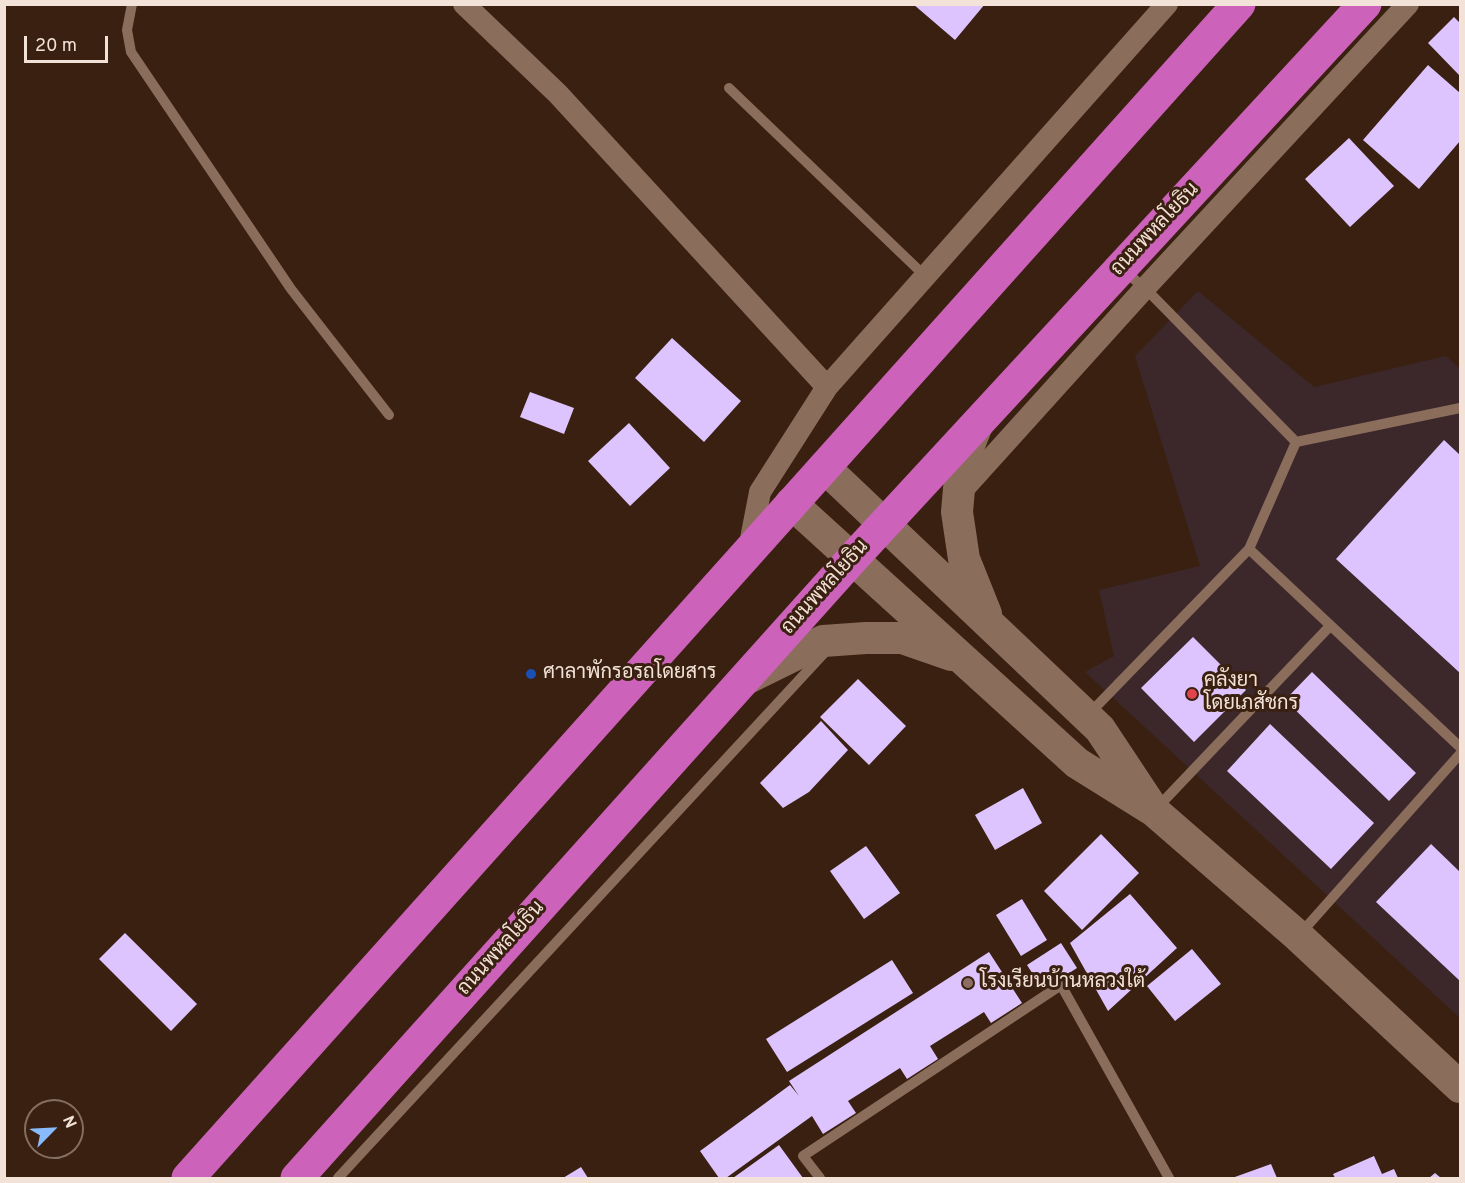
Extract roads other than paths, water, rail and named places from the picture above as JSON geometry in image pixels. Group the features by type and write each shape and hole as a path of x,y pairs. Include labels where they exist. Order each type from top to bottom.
{"highway":[{"path":"188,1179 1239,4"},
{"name":"ถนนพหลโยธิน","path":"297,1179 885,522 977,424 1133,278 1365,4"}],"main road":[{"path":"977,424 961,466 957,512 964,559 990,623"},
{"path":"824,467 885,522 1101,729 1154,811"},
{"path":"791,503 1077,763 1154,811 1298,936 1461,1087"},
{"path":"742,681 823,641 902,638 963,659"}],"street":[{"path":"464,4 558,94 827,387"},
{"path":"749,550 760,492 827,387 1167,4"},
{"path":"959,494 1133,278 1408,4"}],"lane":[{"path":"132,4 127,30 131,51 291,289 389,415"},
{"path":"729,88 926,276"},
{"path":"1133,278 1296,442"},
{"path":"1296,442 1461,408"},
{"path":"1087,716 1249,549 1296,442"},
{"path":"1249,549 1461,747"},
{"path":"1154,811 1330,626"},
{"path":"338,1179 837,640"},
{"path":"1298,936 1461,754"},
{"path":"820,1179 804,1156 1061,985 1169,1179"}],"place":[{"name":"ศาลาพักรอรถโดยสาร","path":"531,674"},
{"name":"คลังยา โดยเภสัชกร","path":"1192,694"},
{"name":"โรงเรียนบ้านหลวงใต้","path":"968,983"}]}
